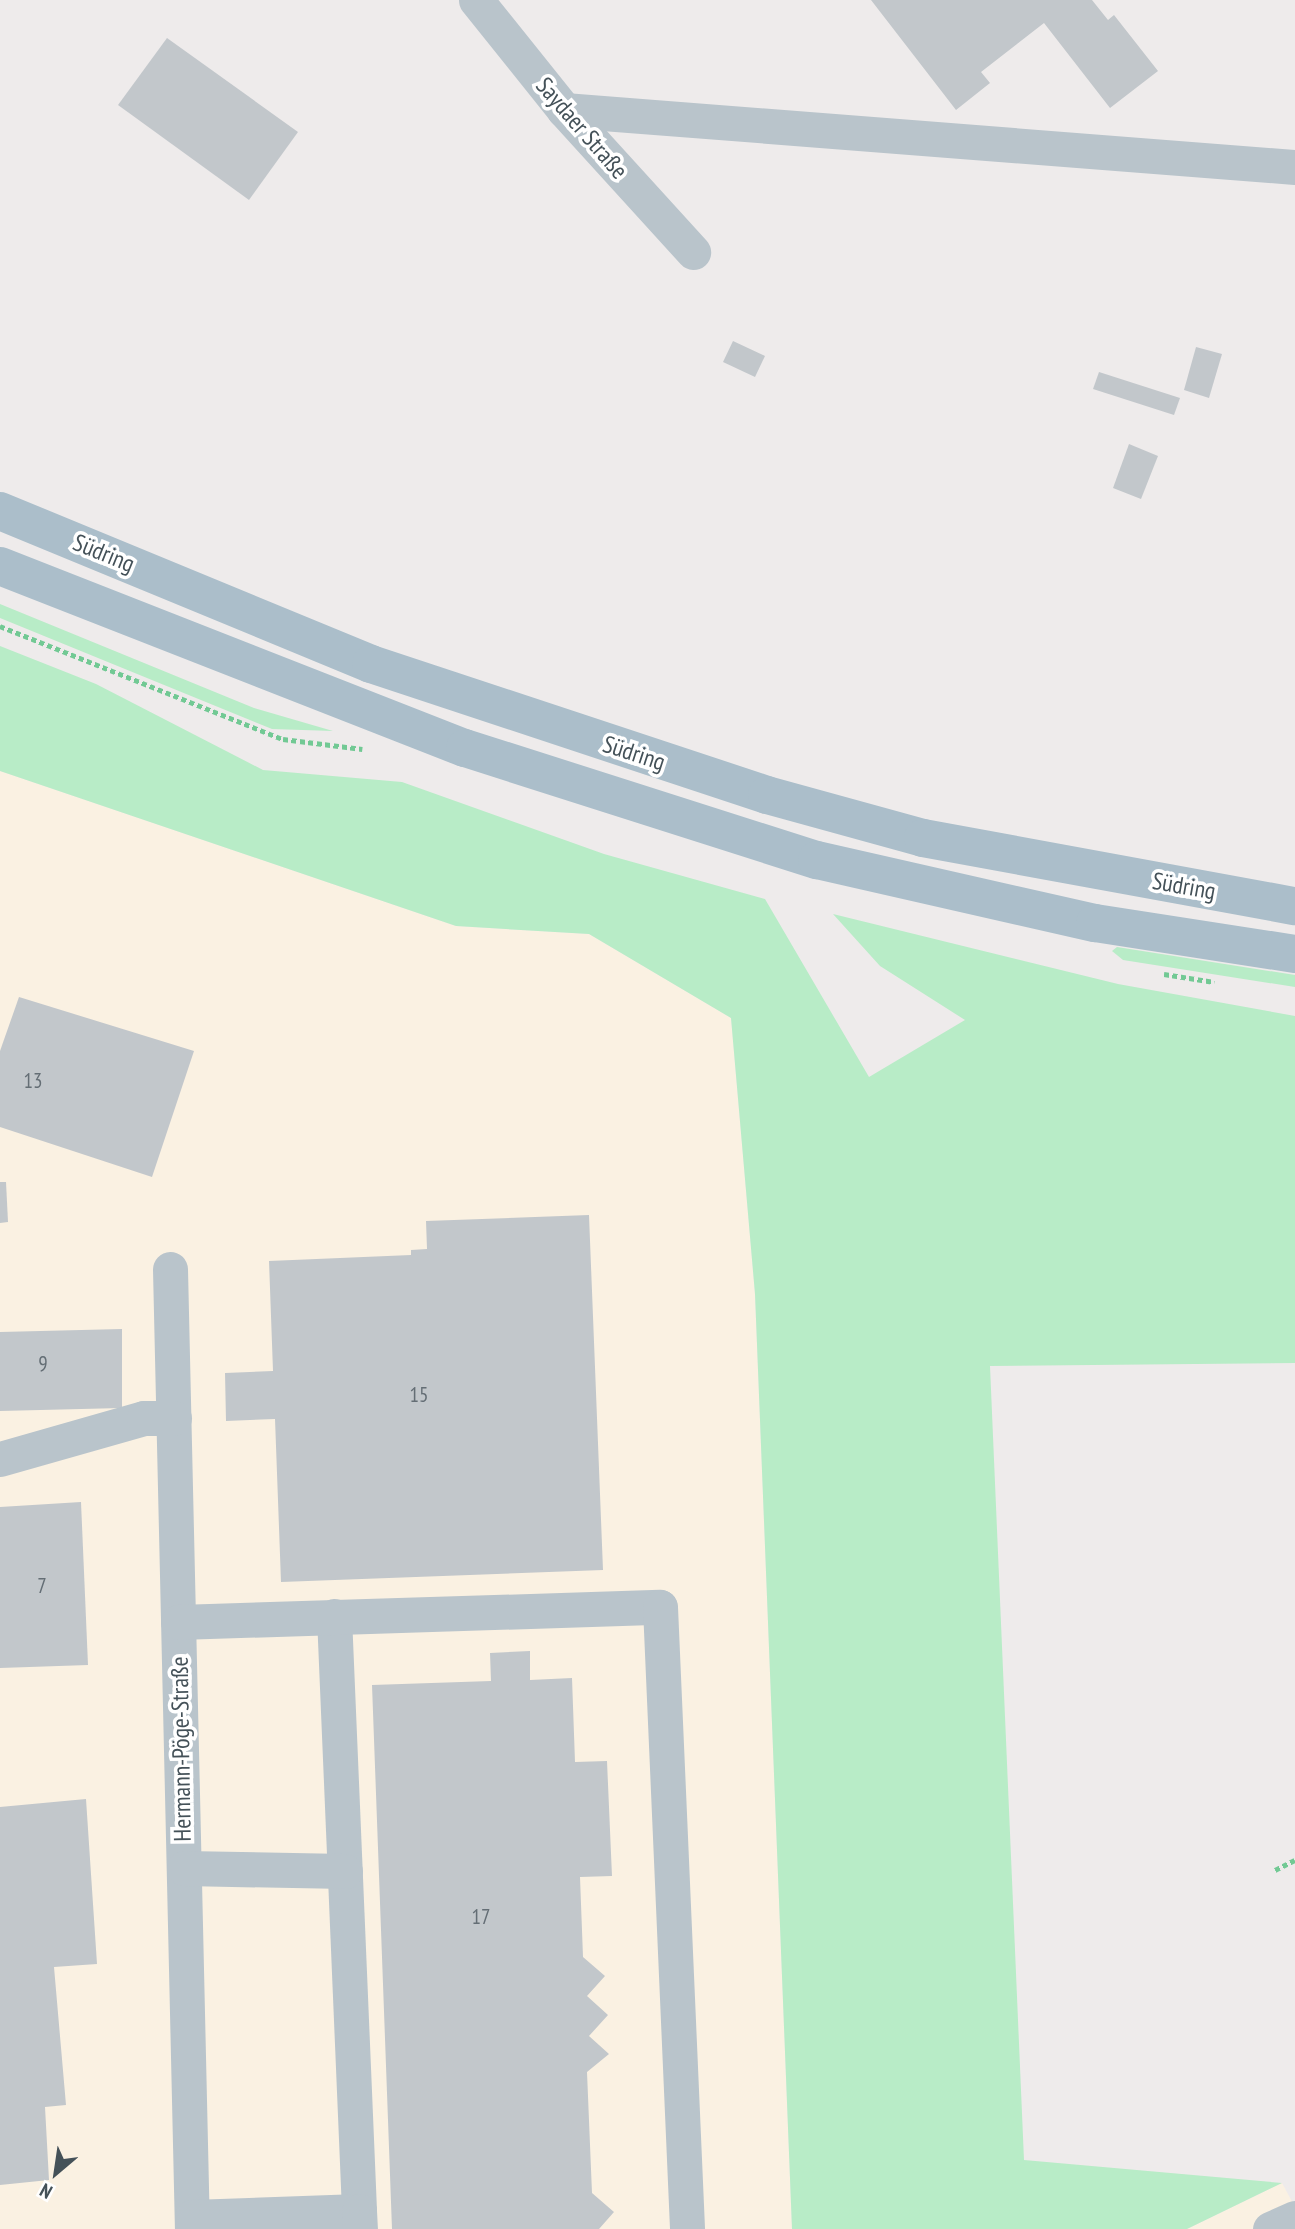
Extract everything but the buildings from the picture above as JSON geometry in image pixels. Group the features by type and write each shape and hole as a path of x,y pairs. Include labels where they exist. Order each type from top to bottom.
{"main road":[{"name":"Südring","path":"0,511 439,686 768,795 923,838 1295,905"},
{"name":"Südring","path":"0,566 465,748 817,860 1095,923 1295,954"}],"street":[{"name":"Saydaer Straße","path":"476,0 564,110 693,252"},
{"path":"564,110 1295,167"},
{"name":"Hermann-Pöge-Straße","path":"170,1269 192,2223"},
{"path":"0,1459 144,1418 174,1418"},
{"path":"178,1622 660,1606 687,2229"},
{"path":"192,2223 359,2220 334,1616"},
{"path":"184,1868 345,1871"},
{"path":"1270,2229 1295,2218"}],"path":[{"path":"0,626 283,739 369,750"},
{"path":"1275,1870 1295,1860"}],"shaded area":[{"path":"0,771 456,926 589,934 731,1018 755,1294 792,2229 0,2229"},
{"path":"1282,2183 1295,2207 1295,2229 1187,2229"}],"green space":[{"path":"0,604 254,708 333,731 272,729 0,618"},
{"path":"0,646 96,684 263,770 402,782 604,854 765,899 869,1077 965,1020 880,966 833,914 1118,984 1295,1016 1295,1363 990,1366 1024,2160 1282,2183 1187,2229 792,2229 755,1294 731,1018 589,934 456,926 0,771"},
{"path":"1117,947 1295,975 1295,987 1123,960 1112,951"}]}
